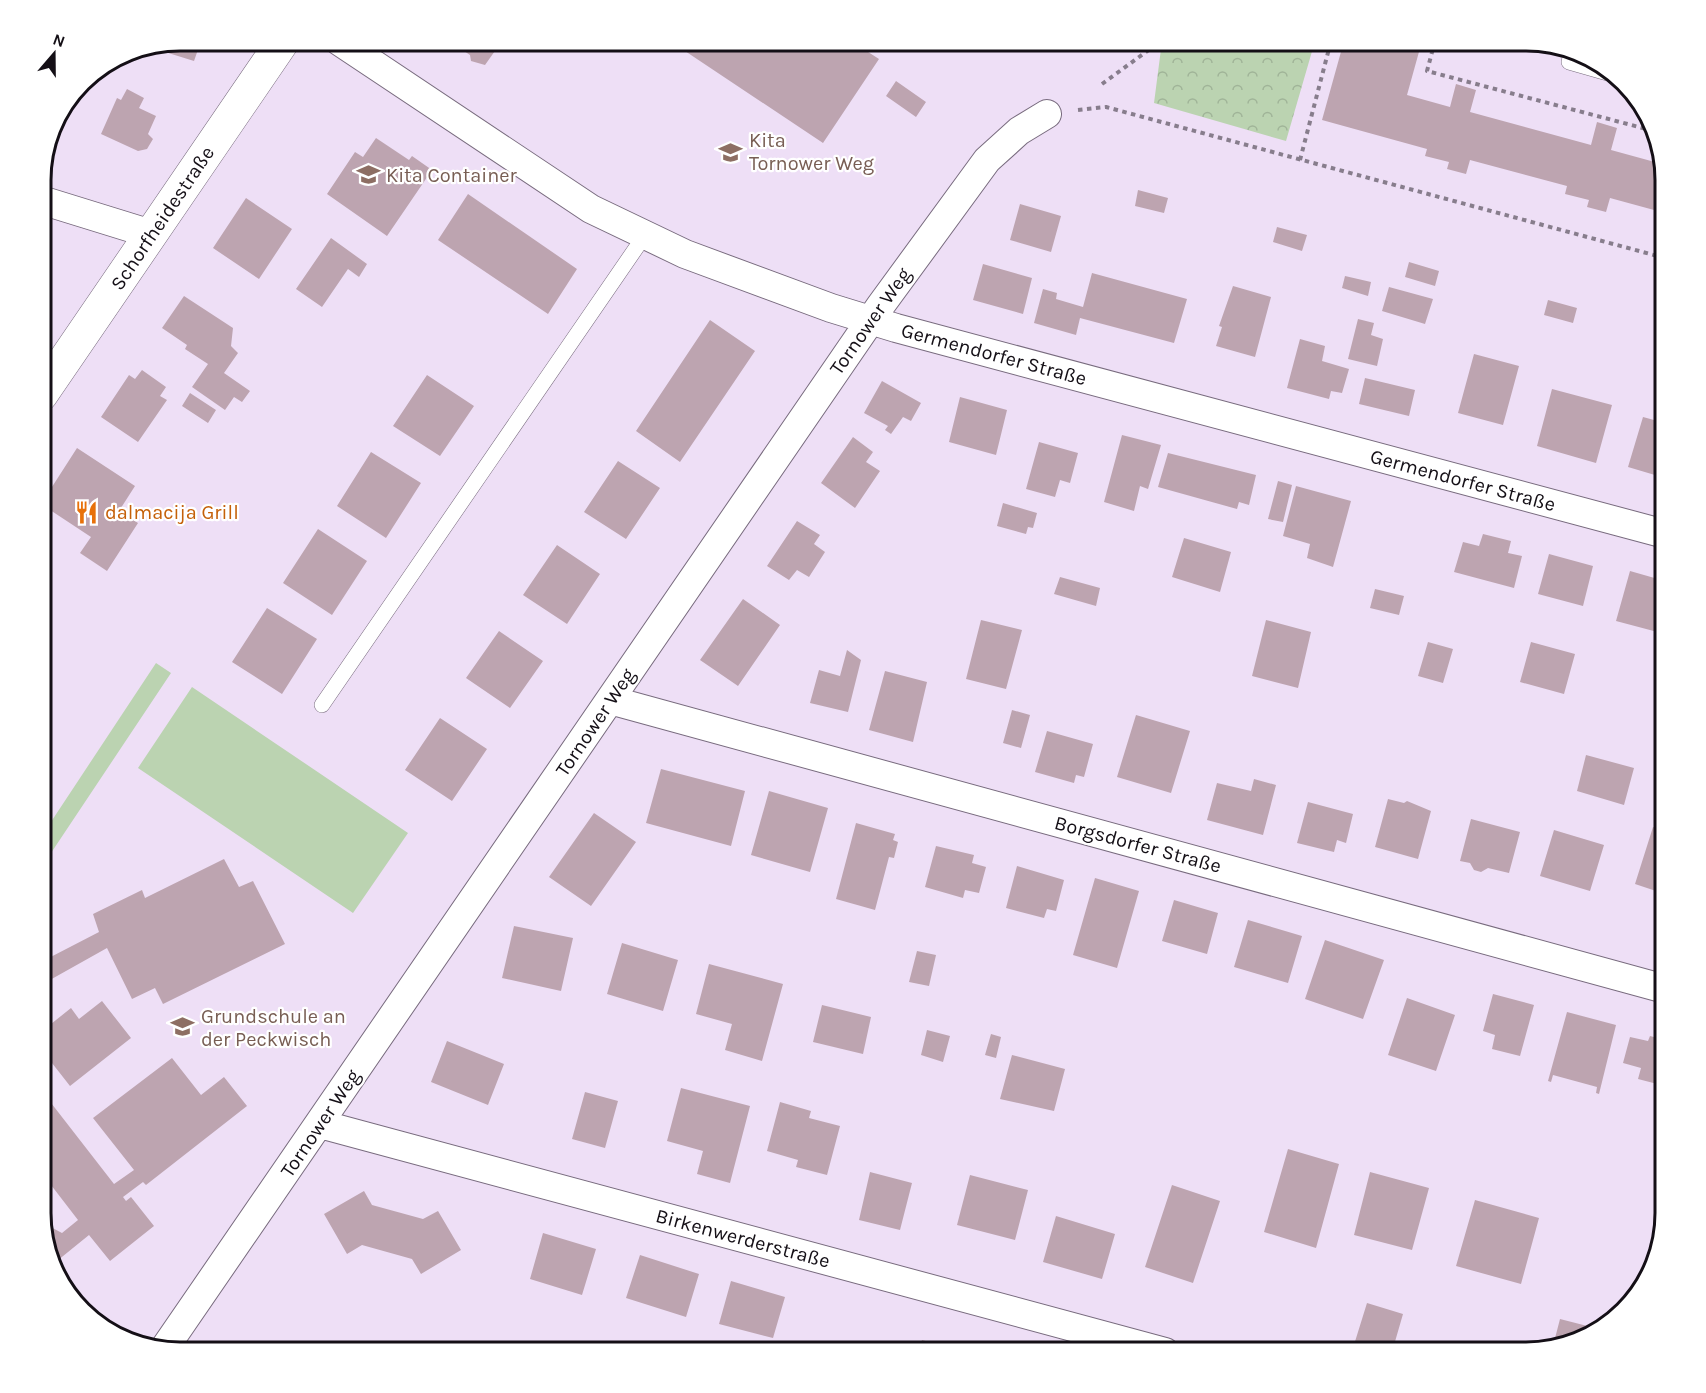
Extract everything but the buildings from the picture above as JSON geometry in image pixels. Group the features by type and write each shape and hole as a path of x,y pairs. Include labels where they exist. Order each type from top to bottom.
{"main road":[{"name":"Schorfheidestraße","path":"51,380 276,51"}],"street":[{"name":"Germendorfer Straße","path":"355,51 591,209 685,254 870,320 1655,531"},
{"name":"Tornower Weg","path":"169,1342 870,320 987,160 1019,131 1047,114"},
{"path":"51,203 151,234"},
{"name":"Borgsdorfer Straße","path":"610,700 1655,986"},
{"name":"Birkenwerderstraße","path":"320,1124 1124,1342"}],"lane":[{"path":"1570,59 1569,62 1590,68"},
{"path":"322,705 645,235"}],"path":[{"path":"1102,84 1146,51"},
{"path":"1300,160 1328,51"},
{"path":"1432,51 1427,71 1644,128"},
{"path":"1106,106 1655,255"}],"green space":[{"path":"1161,51 1312,51 1286,141 1154,103"},
{"path":"156,663 171,673 51,853 51,822"},
{"path":"192,687 408,833 353,913 138,768"}],"place":[{"name":"Kita Tornower Weg","path":"731,152"},
{"name":"Kita Container","path":"368,175"},
{"name":"dalmacija Grill","path":"87,512"},
{"name":"Grundschule an der Peckwisch","path":"183,1027"}]}
